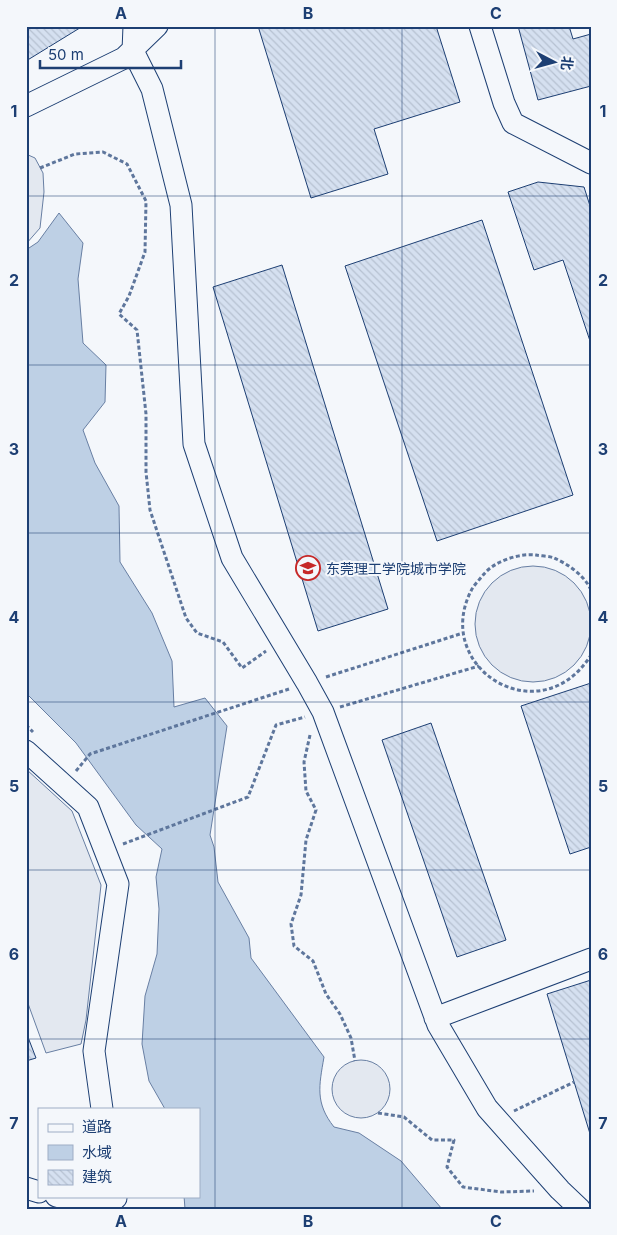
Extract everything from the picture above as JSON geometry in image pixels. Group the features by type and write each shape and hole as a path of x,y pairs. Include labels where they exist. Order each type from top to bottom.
{"street":[{"path":"134,26 133,51 152,89 181,205 194,444 232,558 307,683 322,712 438,1025 487,1108 560,1190 580,1209"},
{"path":"26,106 124,58 157,26"},
{"path":"480,26 504,103 513,123 591,163"},
{"path":"26,751 88,807 118,884 94,1051 102,1108"},
{"path":"435,1018 591,959"},
{"path":"26,1188 38,1192"},
{"path":"63,1198 84,1204 117,1201"}],"path":[{"path":"40,168 75,154 104,152 127,164 146,201 145,252 129,296 119,314 137,330 146,414 146,472 150,510 186,618 197,634 224,642 242,668 266,651 283,643"},
{"path":"591,590 574,569 553,558 530,554 507,559 487,570 472,588 464,610 463,633 470,656 485,674 503,686 524,692 546,691 566,683 582,668 591,655"},
{"path":"64,786 90,754 463,633"},
{"path":"105,851 248,797 276,725 479,666"},
{"path":"322,712 309,737 304,762 306,791 316,810 306,840 301,895 291,924 294,946 313,962 326,994 340,1014 351,1038 354,1061"},
{"path":"497,1119 574,1082"},
{"path":"378,1113 404,1117 432,1140 454,1140 447,1167 463,1187 501,1192 560,1190"}],"shaded area":[{"path":"26,154 35,158 43,173 44,192 40,228 26,244"},
{"path":"533,566 555,570 565,575 574,583 582,592 587,602 591,624 587,646 582,656 574,665 565,673 555,678 533,682 511,678 501,673 492,665 484,656 479,646 475,624 479,602 484,592 492,583 501,575 511,570"},
{"path":"26,769 72,811 101,885 86,1020 81,1044 46,1053 26,998"},
{"path":"361,1060 372,1062 385,1073 390,1089 388,1100 377,1113 361,1118 350,1116 337,1105 332,1089 334,1078 345,1065"}],"water":[{"path":"59,213 83,243 78,279 83,343 106,365 105,402 83,430 95,463 119,506 120,562 152,613 172,661 174,707 205,698 227,726 210,835 214,847 218,882 249,938 251,958 324,1057 320,1086 321,1102 334,1127 359,1133 401,1161 442,1209 185,1209 184,1198 200,1198 200,1108 164,1108 149,1081 142,1044 145,996 157,954 159,909 156,877 162,849 136,825 76,743 26,693 26,250 38,242"}],"building":[{"path":"26,26 83,26 26,61"},
{"path":"258,26 436,26 460,102 374,129 388,174 311,198"},
{"path":"518,26 569,26 573,39 591,34 591,86 538,100"},
{"path":"538,182 584,187 591,209 591,344 563,260 534,270 508,192"},
{"path":"482,220 573,495 437,541 345,266"},
{"path":"282,265 388,609 318,631 213,287"},
{"path":"591,683 591,847 570,854 521,706"},
{"path":"431,723 506,940 457,957 382,740"},
{"path":"591,980 591,1137 547,994"},
{"path":"26,1032 36,1058 26,1061"}],"place":[{"name":"东莞理工学院城市学院","path":"308,568"}]}
